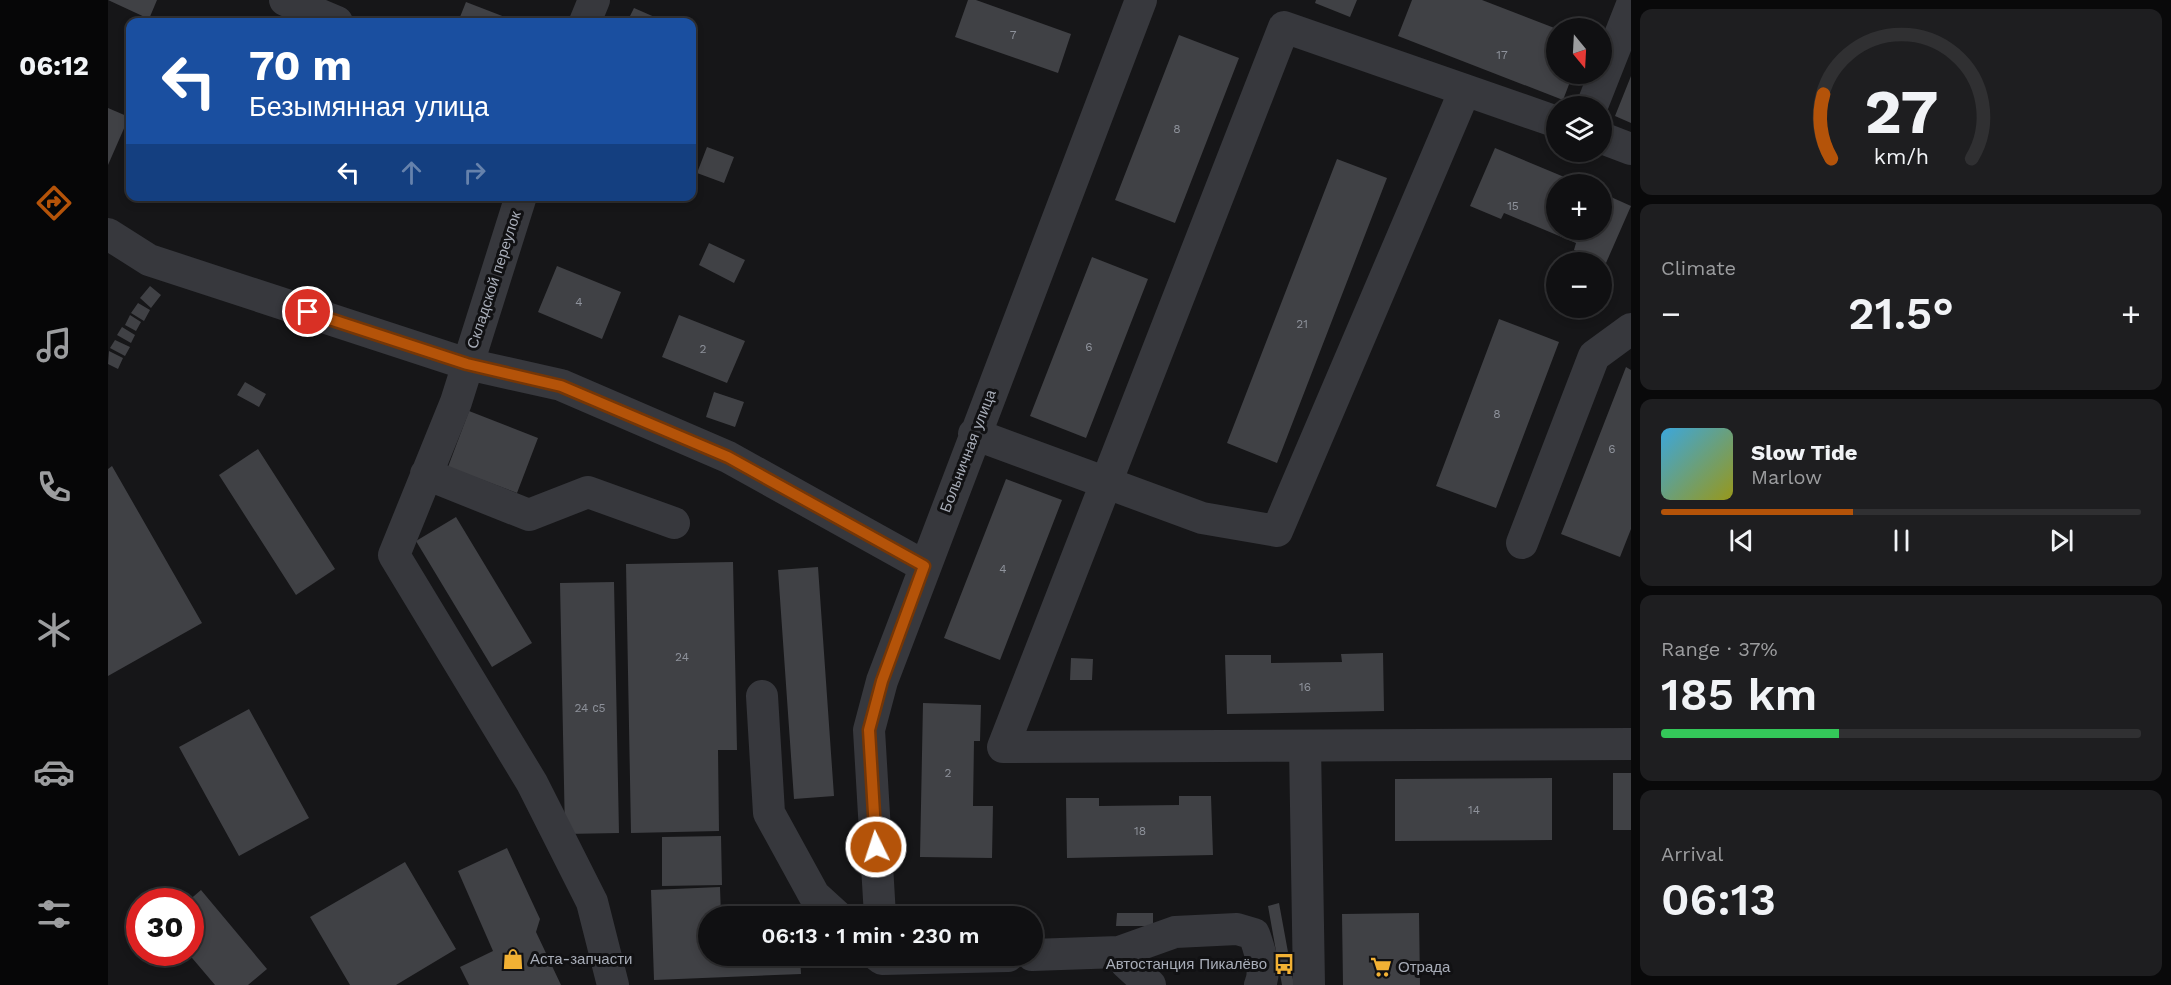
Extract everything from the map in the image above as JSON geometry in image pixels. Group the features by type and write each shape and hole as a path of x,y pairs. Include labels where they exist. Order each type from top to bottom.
{"street":[{"path":"285,0 328,18"},
{"path":"587,18 594,0"},
{"name":"Больничная улица","path":"879,906 869,730 882,681 1141,0"},
{"path":"1624,0 1631,3"},
{"path":"1596,96 1631,7"},
{"path":"1546,118 1284,27 1108,484 1003,747 1631,744"},
{"path":"974,435 1202,518 1277,531 1465,90"},
{"path":"1612,142 1631,149"},
{"name":"Складской переулок","path":"518,201 456,402 394,555 532,783 592,902 613,985"},
{"path":"108,234 149,260 467,364 561,386 728,457 924,566"},
{"path":"1522,543 1594,356 1631,329"},
{"path":"426,474 529,515 588,492 674,523"},
{"path":"762,696 769,813 814,895 826,906"},
{"path":"1305,746 1309,985"},
{"path":"1043,955 1119,952 1175,932 1237,928 1254,934 1261,958 1263,980 1260,985"},
{"path":"1119,952 1126,963 1150,985"}],"building":[{"path":"108,0 157,0 149,18"},
{"path":"968,0 976,0 1071,34 1058,73 955,37"},
{"path":"1316,0 1357,0 1350,17 1315,3"},
{"path":"1412,0 1482,0 1546,25 1546,84 1569,84 1565,96 1553,96 1398,36"},
{"path":"466,2 508,18 460,18"},
{"path":"634,8 657,18 629,18"},
{"path":"1179,35 1239,58 1175,223 1115,200"},
{"path":"1631,76 1631,123 1615,116"},
{"path":"108,108 126,116 126,124 108,165"},
{"path":"707,147 734,157 724,183 697,173"},
{"path":"1495,148 1557,174 1546,174 1546,230 1504,213 1501,219 1470,206"},
{"path":"1337,159 1387,178 1277,463 1227,443"},
{"path":"1612,197 1631,206 1611,252 1579,252 1574,250 1576,243 1569,240 1612,240"},
{"path":"709,243 745,260 734,283 699,265"},
{"path":"1092,257 1148,279 1086,438 1030,416"},
{"path":"557,266 621,292 602,339 538,312"},
{"path":"150,286 161,295 151,308 140,298"},
{"path":"138,303 150,310 144,321 131,313"},
{"path":"130,315 141,322 136,331 125,325"},
{"path":"679,315 745,341 727,383 662,357"},
{"path":"1499,319 1559,342 1496,508 1436,486"},
{"path":"122,327 135,335 131,343 117,335"},
{"path":"115,340 130,347 125,356 110,348"},
{"path":"109,351 123,358 118,369 108,364"},
{"path":"1626,367 1631,370 1631,529 1620,557 1561,534"},
{"path":"245,382 266,394 259,407 237,395"},
{"path":"714,392 744,402 735,427 706,417"},
{"path":"469,411 538,438 517,493 448,467"},
{"path":"258,449 335,569 296,595 219,475"},
{"path":"112,466 202,623 108,676 108,469"},
{"path":"1006,479 1062,500 1000,660 944,638"},
{"path":"456,517 532,643 492,667 416,541"},
{"path":"733,562 737,750 718,750 719,831 631,833 626,564"},
{"path":"818,567 834,796 794,799 778,570"},
{"path":"614,582 619,833 565,834 560,583"},
{"path":"1383,653 1384,711 1227,714 1225,655 1271,655 1271,663 1342,662 1341,654"},
{"path":"1071,658 1093,659 1092,680 1070,680"},
{"path":"923,703 981,705 980,741 974,741 973,806 993,806 992,858 920,857"},
{"path":"249,709 309,818 239,856 179,747"},
{"path":"1613,773 1631,773 1631,830 1613,830"},
{"path":"1552,778 1552,840 1395,841 1395,779"},
{"path":"1179,796 1211,796 1213,855 1067,858 1066,798 1099,798 1099,806 1179,805"},
{"path":"721,836 722,885 662,886 662,837"},
{"path":"507,848 540,919 536,932 561,985 469,985 460,967 493,951 458,871"},
{"path":"405,862 456,949 396,985 350,985 310,917"},
{"path":"720,887 721,906 698,906 698,966 801,966 801,974 654,980 651,890"},
{"path":"204,894 267,969 248,985 215,985 199,966 204,966"},
{"path":"1279,903 1294,985 1282,985 1268,906"},
{"path":"1117,913 1153,913 1153,926 1116,926"},
{"name":"Отрада","path":"1419,913 1420,985 1343,985 1342,914"}],"place":[{"name":"Аста-запчасти","path":"513,959"},
{"name":"Автостанция Пикалёво","path":"1284,964"},
{"name":"Отрада","path":"1381,967"}],"route":[{"path":"308,312 467,364 561,386 728,457 924,566 882,681 869,730 876,847"}]}
